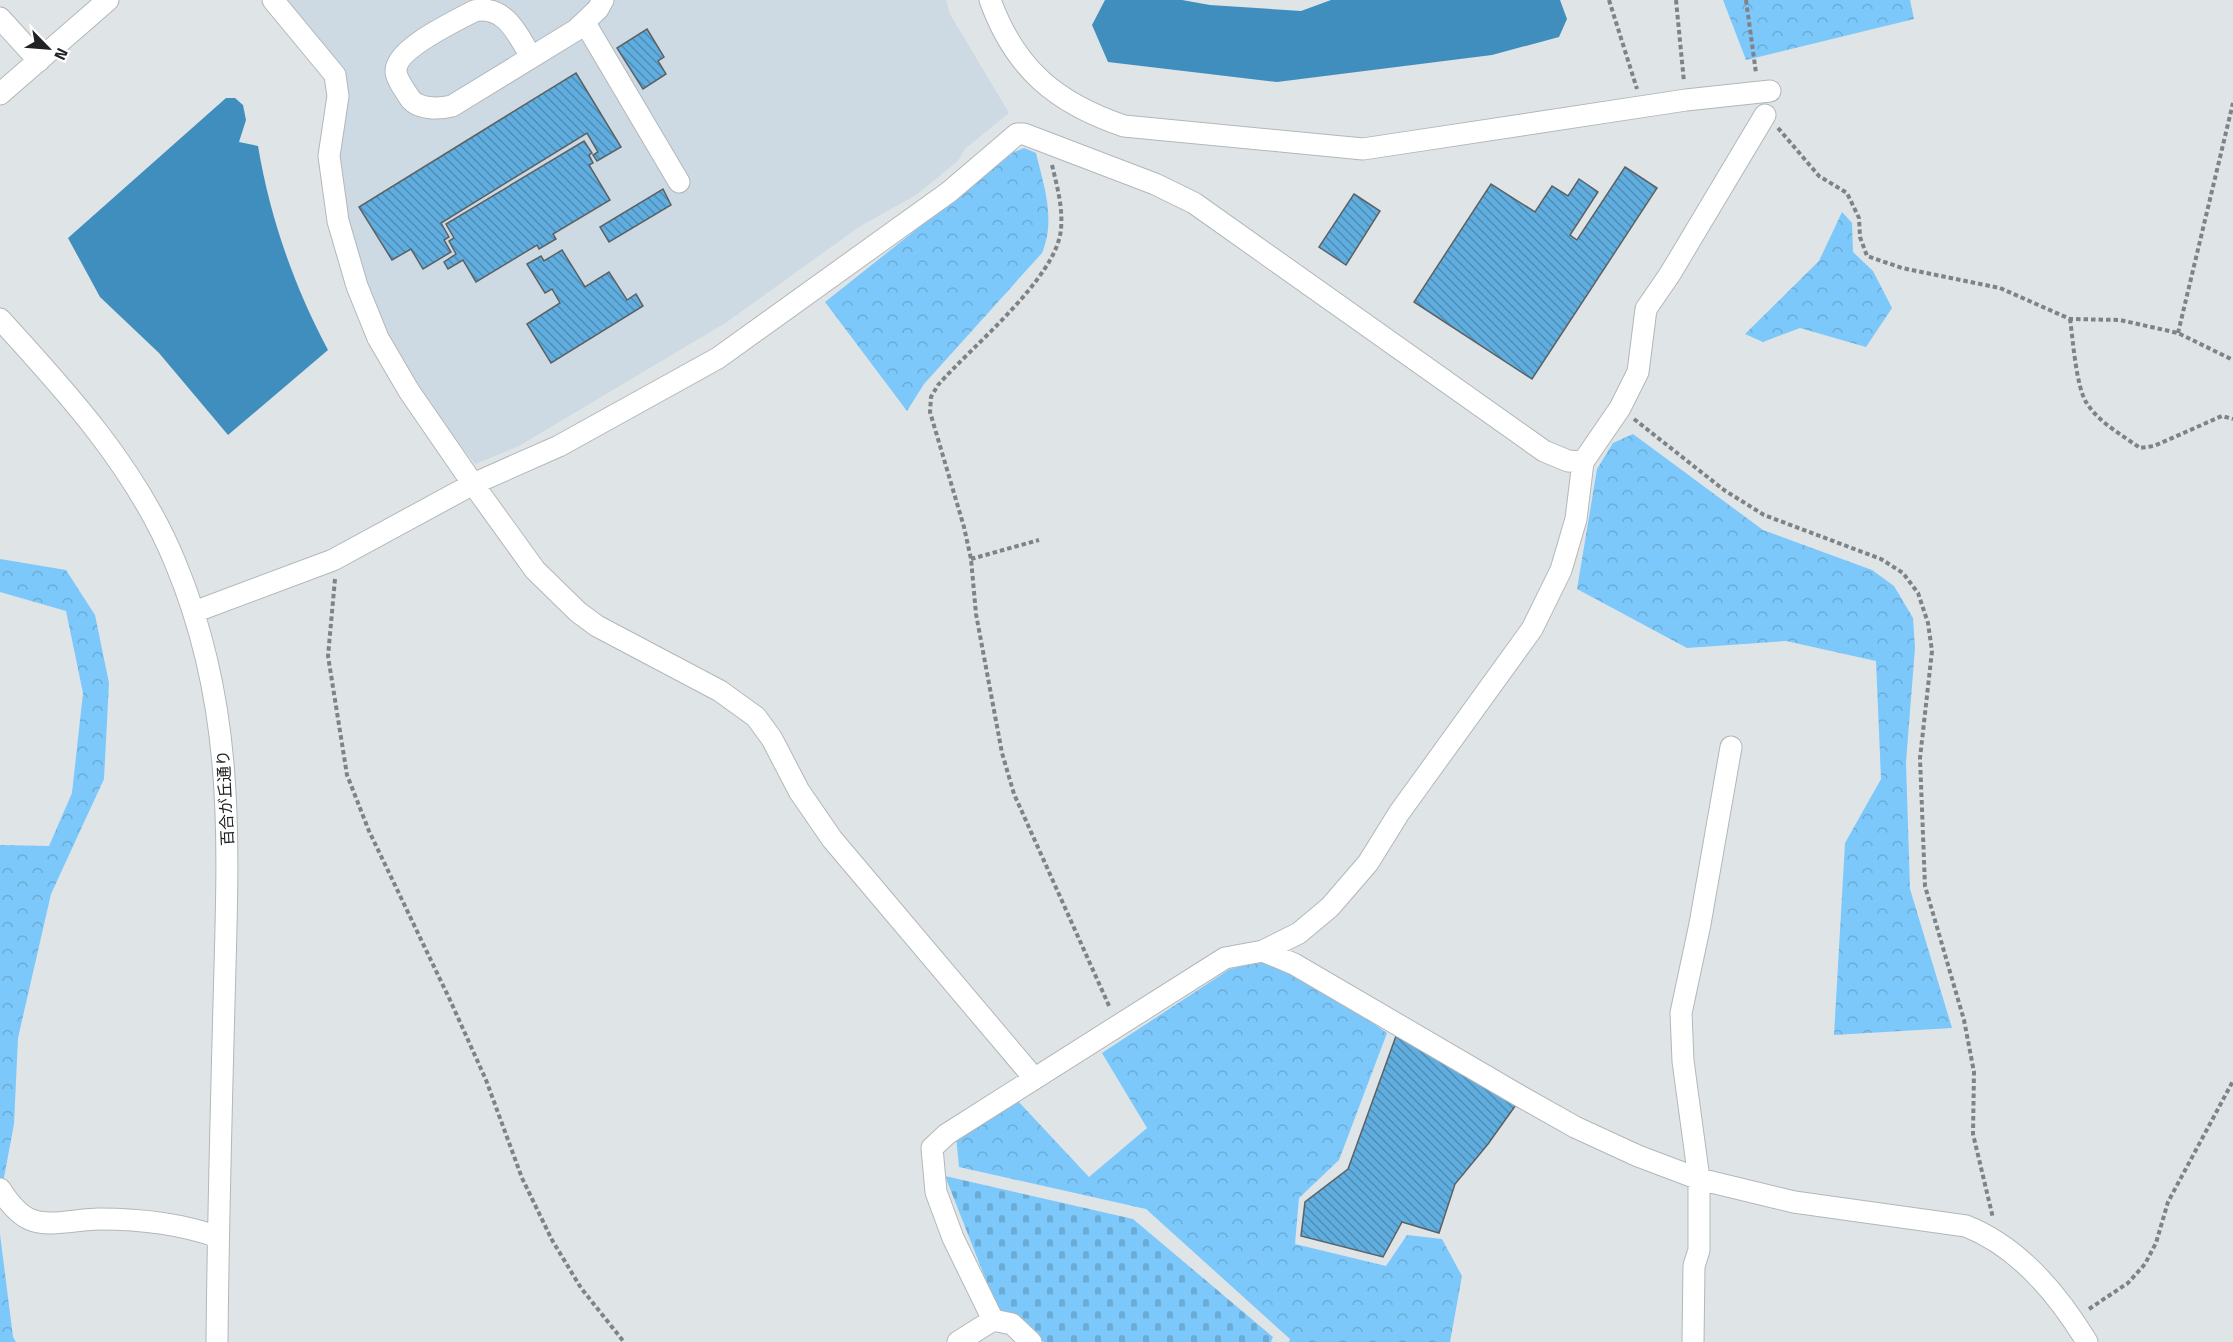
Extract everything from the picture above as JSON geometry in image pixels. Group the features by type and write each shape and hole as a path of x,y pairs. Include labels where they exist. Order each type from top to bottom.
{"street":[{"path":"0,94 108,0"},
{"path":"273,0 335,75 338,96 330,156 338,220 357,286 378,338 409,391 473,484 535,570 578,612 597,627 720,691 756,717 772,739 799,792 832,839 1034,1078"},
{"path":"531,57 511,24 502,16 484,9 474,11 417,44 399,61 396,69 397,77 412,101 442,108 452,106 531,57 585,23 603,0"},
{"path":"990,0 1016,51 1036,77 1061,98 1088,114 1124,126 1364,149 1686,100 1764,91"},
{"path":"0,18 39,61"},
{"path":"585,23 679,182"},
{"path":"993,1320 953,1238 936,1192 932,1148 947,1134 1225,958 1263,951 1299,933 1330,907 1368,862 1437,758 1532,629 1561,570 1576,519 1583,462 1620,408 1638,372 1646,309 1670,274 1765,115"},
{"path":"194,612 333,560 473,484 559,447 718,358 949,192 1017,134 1024,134 1155,184 1194,203 1544,451 1568,461 1583,462"},
{"name":"百合が丘通り","path":"0,319 100,435 129,477 175,561 205,648 217,709 227,795 217,1342"},
{"path":"1693,1342 1694,1266 1699,1250 1699,1179 1683,1061 1681,1014 1700,924 1731,747"},
{"path":"1263,951 1294,963 1575,1127 1638,1156 1699,1179 1794,1202 1966,1226 1989,1235 2021,1257 2072,1317 2087,1342"},
{"path":"0,1190 17,1210 39,1222 98,1219 146,1221 185,1225 218,1236"},
{"path":"958,1342 993,1320 1012,1324 1031,1342"}],"path":[{"path":"1609,0 1643,107"},
{"path":"1676,0 1686,100"},
{"path":"1746,0 1764,91"},
{"path":"2178,333 2233,103"},
{"path":"1765,115 1819,176 1847,193 1859,218 1860,237 1868,256 1923,273 2000,288 2070,319 2120,320 2178,333 2233,360"},
{"path":"1046,143 1061,204 1061,229 1051,260 1018,301 945,376 931,397 933,426 964,527 971,560 976,614 1002,753 1014,794 1035,836 1117,1026"},
{"path":"2070,319 2075,361 2086,402 2106,424 2140,448 2154,446 2222,416 2233,418"},
{"path":"1620,408 1724,490 1764,515 1881,559 1903,573 1918,593 1928,623 1932,651 1920,758 1925,886 1964,1020 1974,1072 1973,1134 1993,1220 1989,1235"},
{"path":"971,560 1039,540"},
{"path":"333,560 336,591 328,656 347,775 369,831 486,1080 522,1178 552,1240 581,1288 624,1342"},
{"path":"2072,1317 2103,1302 2128,1283 2145,1264 2156,1243 2169,1202 2233,1081"}],"shaded area":[{"path":"285,0 946,0 950,14 1009,113 965,149 958,161 916,195 859,227 727,322 519,446 475,464 419,393 376,319 353,247 336,148 344,98 344,69"},
{"path":"1105,0 1182,0 1210,5 1301,11 1331,0 1560,0 1567,19 1559,37 1492,55 1277,82 1108,62 1092,25"},
{"path":"226,98 235,98 243,105 246,120 239,142 258,146 276,225 304,301 328,350 228,435 159,353 100,297 68,238"}],"green space":[{"path":"1723,0 1910,0 1914,19 1746,60"},
{"path":"1024,148 1036,153 1045,191 1048,228 1042,253 924,384 907,411 825,302 1014,152"},
{"path":"1842,212 1852,223 1853,252 1873,271 1892,308 1866,347 1800,328 1763,342 1745,334 1819,261"},
{"path":"1633,434 1763,530 1872,570 1894,586 1913,618 1915,648 1906,762 1910,889 1952,1028 1834,1035 1845,843 1881,779 1876,661 1786,641 1687,648 1577,589 1597,469 1613,443"},
{"path":"0,559 66,570 95,615 109,683 104,779 51,894 18,1038 14,1124 0,1199 0,845 49,846 72,793 83,693 66,611 0,592"},
{"path":"1278,957 1387,1033 1339,1160 1299,1198 1295,1244 1386,1266 1407,1235 1442,1239 1462,1276 1450,1342 1289,1342 1290,1339 1146,1209 959,1167 956,1135 1016,1099 1089,1177 1147,1128 1102,1053 1230,969"},
{"path":"945,1176 1133,1219 1273,1337 1271,1342 1044,1342 1016,1319 999,1313"},
{"path":"0,1234 13,1337 16,1342 0,1342"}],"building":[{"path":"647,29 664,57 658,61 666,74 643,89 617,48"},
{"path":"576,73 621,147 597,161 593,155 598,152 587,133 441,223 449,237 444,240 451,252 423,269 411,249 392,260 359,207"},
{"path":"584,141 592,153 589,155 593,163 589,165 610,200 553,234 556,239 539,249 537,245 476,282 463,260 448,269 444,262 456,254 449,241 454,238 446,224"},
{"path":"1625,167 1657,188 1532,379 1414,302 1491,184 1535,212 1552,186 1568,196 1579,179 1598,192 1570,235 1577,240"},
{"path":"663,189 671,205 609,242 600,227"},
{"path":"1354,194 1380,211 1346,265 1319,247"},
{"path":"562,250 585,287 609,272 627,300 636,294 643,306 551,363 527,324 560,303 552,289 545,293 527,264 541,256 544,261"},
{"path":"1396,1036 1518,1102 1455,1184 1439,1233 1402,1222 1383,1257 1301,1236 1305,1202 1348,1169"}]}
